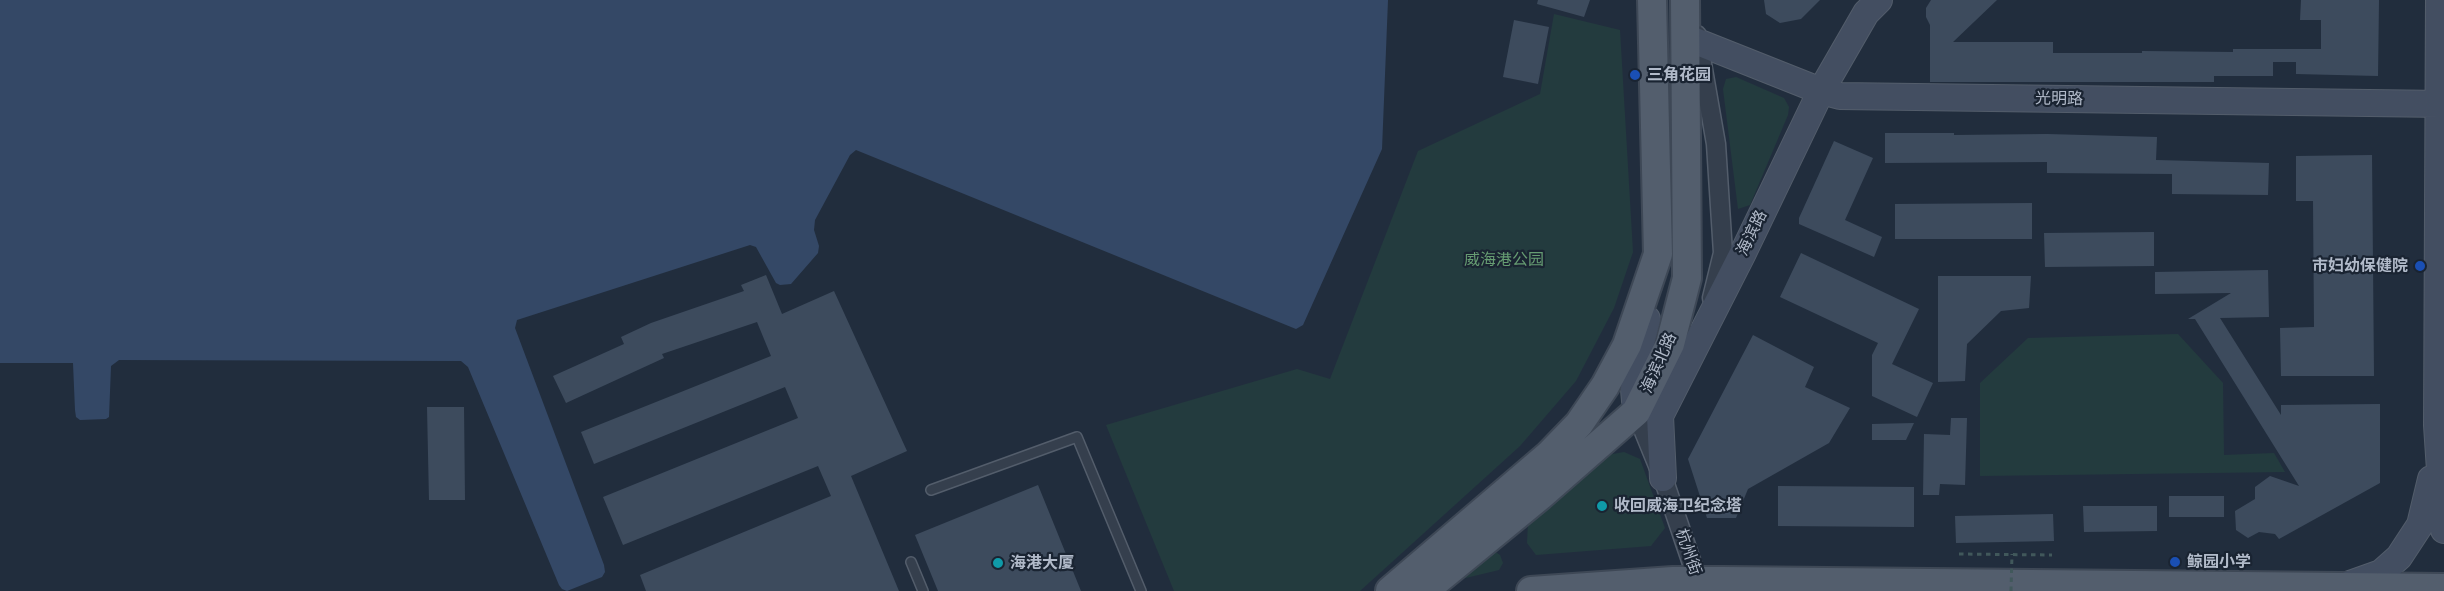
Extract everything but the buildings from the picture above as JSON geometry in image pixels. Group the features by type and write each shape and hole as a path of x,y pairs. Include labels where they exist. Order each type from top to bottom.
{"main road":[{"path":"1636,412 1634,389 1636,363 1646,324 1658,254 1652,0"},
{"name":"海滨北路","path":"1424,591 1540,496 1636,412 1670,344 1688,278 1692,39 1685,0"},
{"name":"海滨路","path":"1663,478 1660,416 1821,91 1866,13 1879,0"},
{"path":"2439,0 2442,104 2437,424 2444,530"},
{"name":"光明路","path":"1692,39 1821,91 1840,96 2442,104"},
{"path":"1390,591 1549,455 1579,424 1605,386 1627,345 1658,254"},
{"path":"2339,588 2381,573 2399,557 2420,525 2430,488 2437,424"},
{"path":"1531,591 1700,586 2444,588"}],"street":[{"path":"1693,0 1692,39 1716,144 1723,253 1704,329"},
{"name":"杭州街","path":"1636,412 1663,478 1700,586"}],"lane":[{"path":"931,490 1077,437 1141,591"},
{"path":"911,562 923,591"}],"path":[{"path":"1959,554 2052,555"},
{"path":"2011,591 2012,554"}],"green space":[{"name":"威海港公园","path":"1554,14 1620,30 1633,252 1614,308 1576,381 1520,446 1360,591 1174,591 1106,425 1297,369 1330,379 1418,151 1540,94"},
{"path":"1736,77 1784,98 1789,107 1788,115 1750,205 1738,209 1723,89 1726,79"},
{"path":"2178,334 2223,383 2224,455 2274,453 2285,472 1980,476 1980,383 2028,338"},
{"path":"1624,452 1640,459 1665,528 1651,546 1536,555 1527,543 1528,523 1607,455"},
{"path":"1494,551 1500,555 1503,563 1499,570 1449,582"}],"water":[{"path":"0,0 1388,0 1382,149 1303,325 1296,329 856,150 850,155 815,220 814,230 819,246 818,253 791,284 776,283 756,247 750,245 517,320 515,328 604,565 605,572 602,577 567,591 559,585 468,367 461,361 119,360 111,366 109,417 80,420 76,417 75,410 73,363 0,363"}],"place":[{"name":"三角花园","path":"1635,75"},
{"name":"市妇幼保健院","path":"2420,266"},
{"name":"收回威海卫纪念塔","path":"1602,506"},
{"name":"鲸园小学","path":"2175,562"},
{"name":"海港大厦","path":"998,563"}]}
